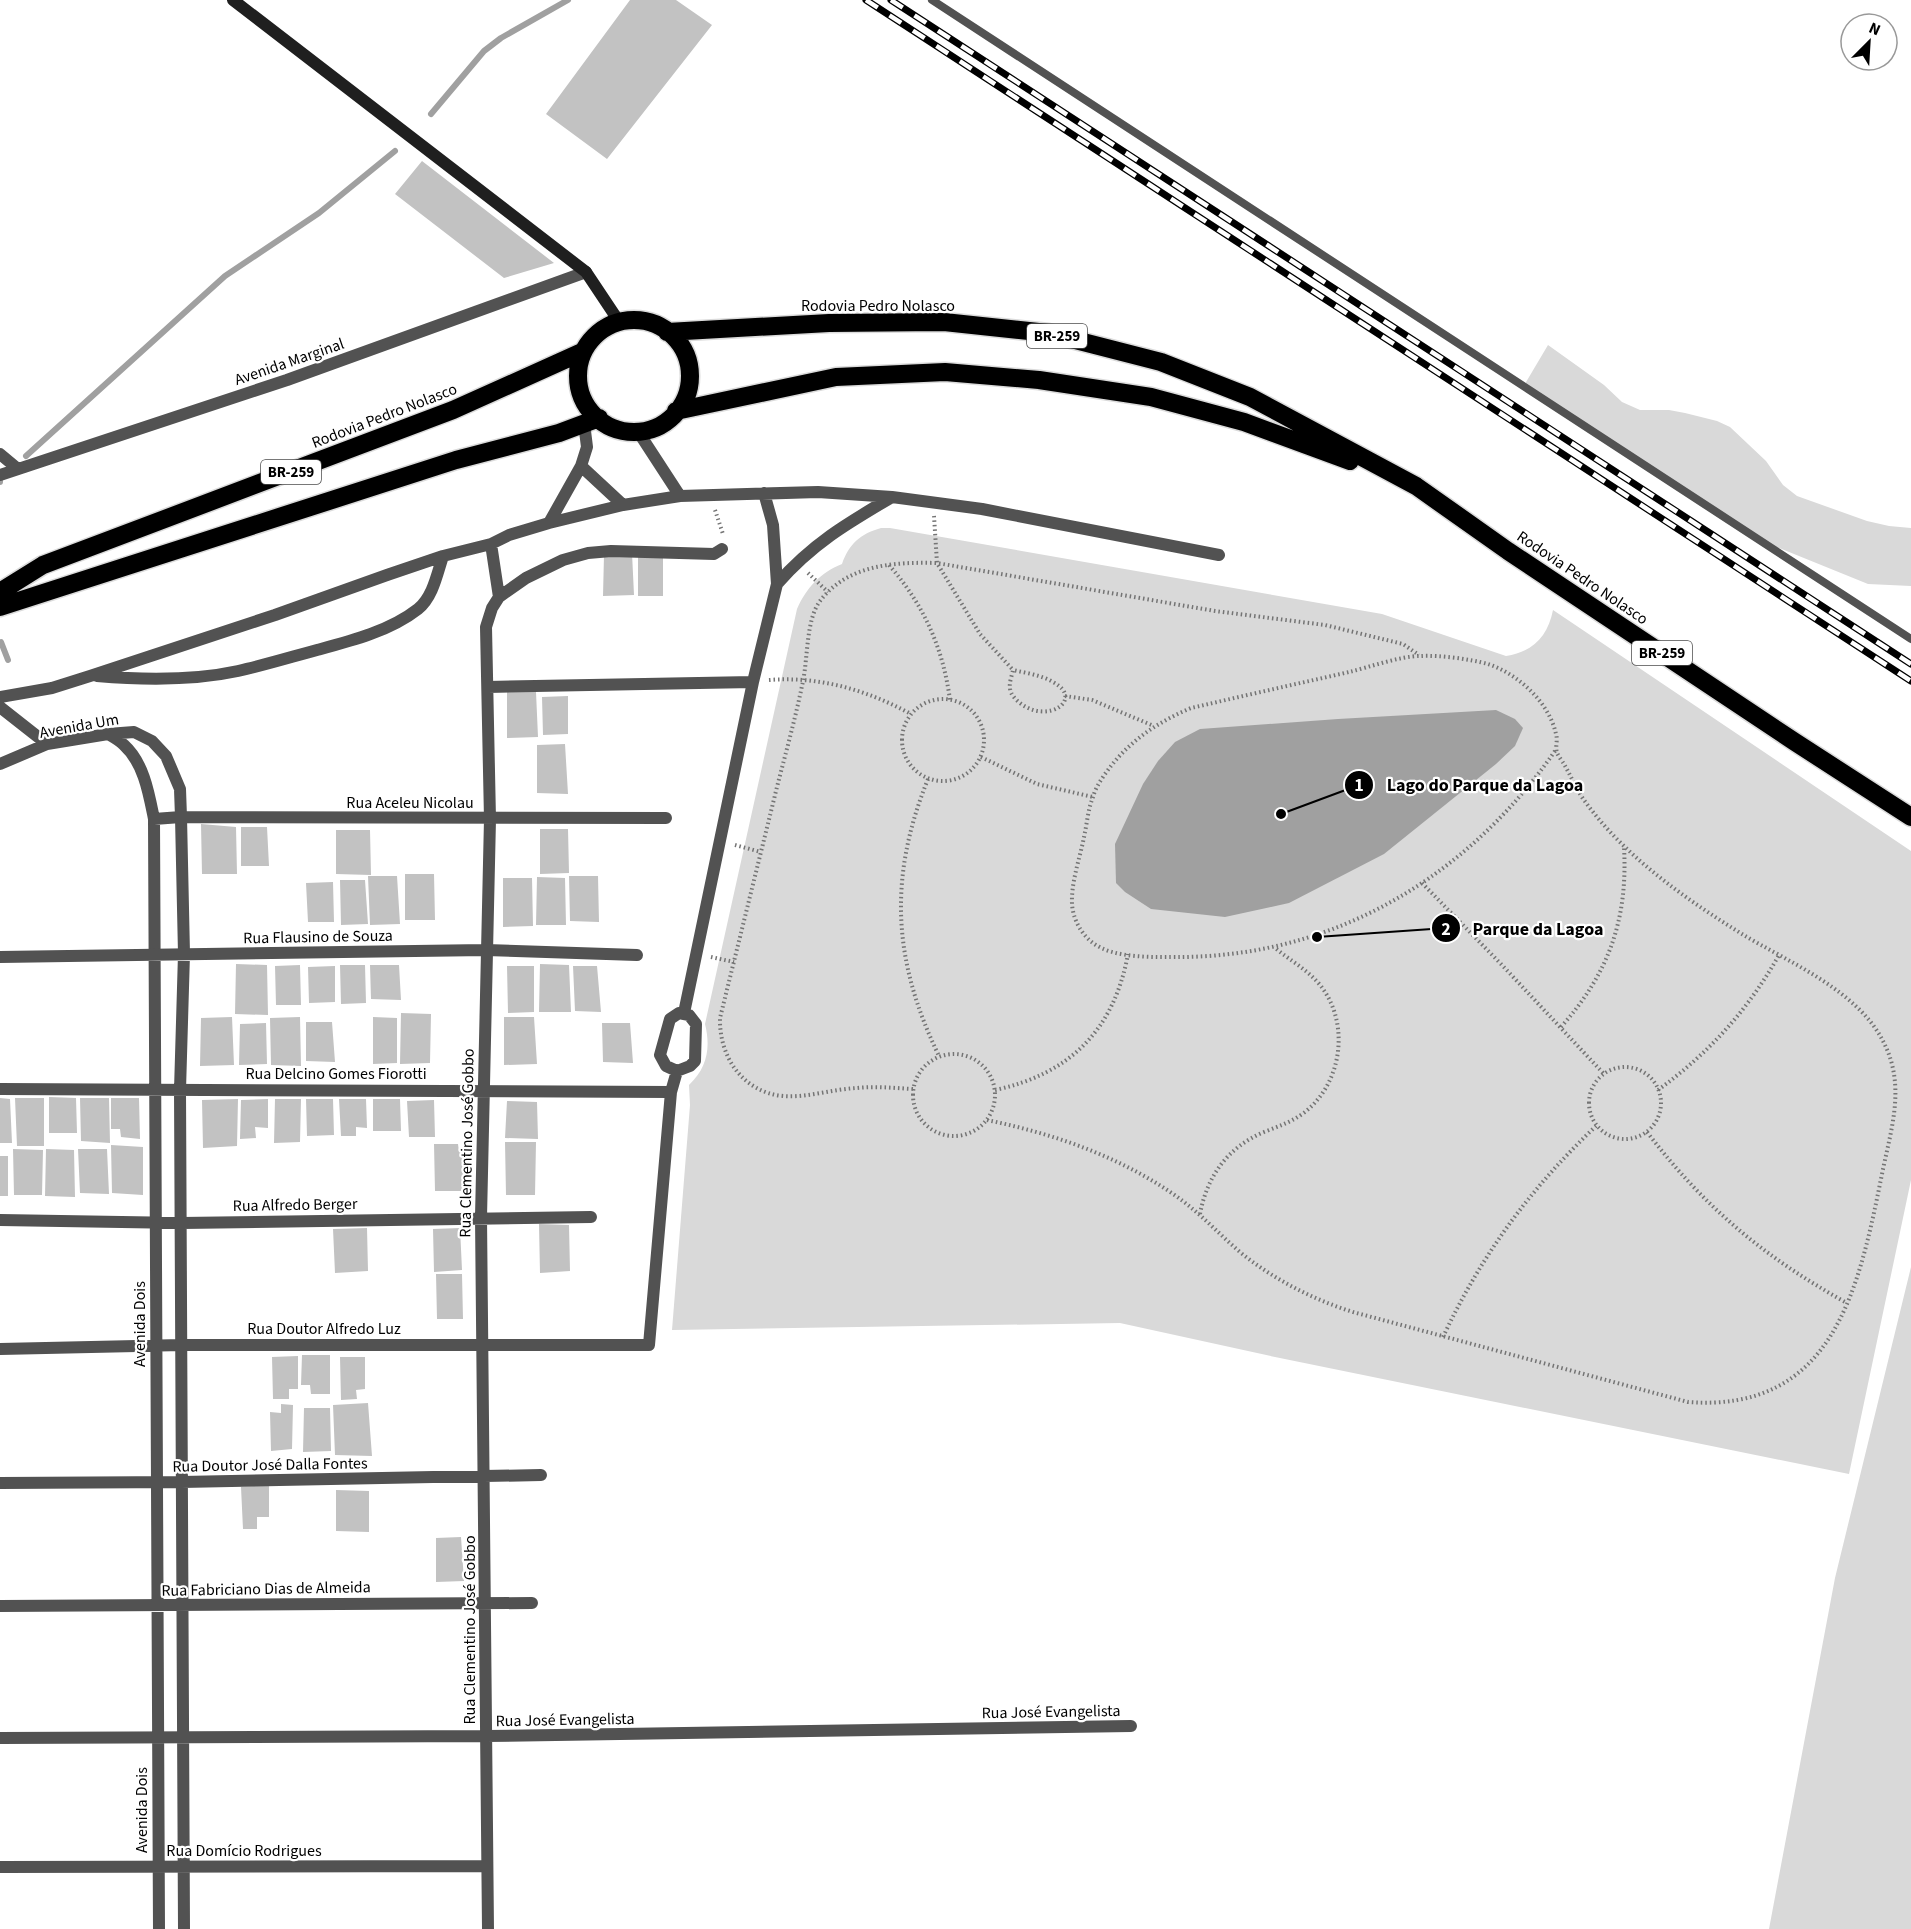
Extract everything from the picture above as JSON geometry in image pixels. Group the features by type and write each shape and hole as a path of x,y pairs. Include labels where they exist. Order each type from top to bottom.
{"highway":[{"path":"629,319 658,325 667,332 681,344 691,372 686,401 666,423 639,433 591,421 577,380 582,352 602,329 629,319"},
{"name":"Rodovia Pedro Nolasco","path":"667,332 829,323 944,322 1048,333 1161,362 1250,397 1416,486 1508,551 1795,742 1911,816"},
{"name":"Rodovia Pedro Nolasco","path":"0,592 44,565 453,410 582,352"},
{"name":"Rodovia Pedro Nolasco","path":"676,411 836,377 945,372 1039,380 1151,397 1244,422 1416,486"},
{"name":"BR-259","path":"0,607 456,460 559,433 591,421"}],"street":[{"path":"234,0 586,272 620,322"},
{"name":"Avenida Marginal","path":"0,475 287,380 586,272"},
{"path":"549,523 581,466 591,421"},
{"path":"639,433 680,496"},
{"path":"0,454 18,469"},
{"path":"581,466 623,505"},
{"path":"0,697 52,687 90,676 443,556 491,544 509,535 549,523 623,505 680,496 818,492 892,497 982,509 1220,555"},
{"path":"684,1013 753,682 777,585 773,525 765,493"},
{"path":"777,585 816,545 892,497"},
{"path":"491,544 498,597 526,578 563,560 588,553 611,551 714,554 722,549"},
{"path":"90,676 141,680 185,678 237,671 340,644 396,623 420,608 431,591 443,556"},
{"name":"Rua Clementino José Gobbo","path":"488,1929 481,1218 490,819 486,627 498,597"},
{"path":"488,687 753,682"},
{"path":"0,707 47,744"},
{"name":"Avenida Um","path":"0,764 47,744 134,732 152,741 166,756 180,789 181,817"},
{"name":"Avenida Dois","path":"108,734 124,745 136,763 147,786 154,819 159,1929"},
{"path":"181,817 184,954 180,1090 184,1929"},
{"name":"Rua Aceleu Nicolau","path":"154,819 181,817 666,818"},
{"name":"Rua Flausino de Souza","path":"0,957 486,950 637,955"},
{"path":"679,1013 684,1013 696,1024 694,1061 690,1066 677,1071 666,1066 660,1055 670,1019 679,1013"},
{"path":"671,1092 677,1071"},
{"name":"Rua Delcino Gomes Fiorotti","path":"0,1089 671,1092"},
{"name":"Rua Doutor Alfredo Luz","path":"0,1349 182,1345 649,1345 671,1092"},
{"name":"Rua Alfredo Berger","path":"0,1220 182,1223 591,1216"},
{"name":"Rua Doutor José Dalla Fontes","path":"0,1483 542,1475"},
{"name":"Rua Fabriciano Dias de Almeida","path":"0,1606 532,1603"},
{"name":"Rua José Evangelista","path":"0,1738 486,1736 1131,1726"},
{"name":"Rua Domício Rodrigues","path":"0,1867 487,1866"}],"lane":[{"path":"932,0 1911,639"}],"path":[{"path":"709,494 722,525 724,539 722,549"},
{"path":"934,504 937,563 980,634 1012,670 1055,683 1063,691 1064,702 1058,709 1045,712 1031,710 1018,702 1010,689 1012,670"},
{"path":"797,562 828,592"},
{"path":"913,1089 860,1088 783,1096 758,1089 747,1082 725,1053 720,1030 720,1018 803,680 814,612 828,592 838,583 854,574 889,565 937,563 1215,611 1325,625 1403,644 1419,656"},
{"path":"889,565 914,596 933,631 946,676 950,700"},
{"path":"1419,656 1486,664 1513,677 1536,697 1545,709 1557,736 1555,751 1519,799 1497,823 1448,865 1394,900 1336,928 1274,947 1201,957 1128,954 1115,953 1092,942 1083,933 1074,915 1072,894 1093,797 1101,780 1124,751 1154,726 1191,708 1419,656"},
{"path":"753,682 803,680 853,688 883,699 911,714"},
{"path":"1065,696 1092,700 1154,726"},
{"path":"950,700 969,708 981,725 984,747 976,766 959,778 938,781 928,779 910,766 904,756 902,734 911,714 928,701 950,700"},
{"path":"987,1120 1057,1137 1091,1150 1148,1178 1200,1214 1240,1252 1265,1271 1291,1287 1343,1309 1667,1398 1709,1404 1731,1402 1772,1389 1791,1378 1806,1366 1831,1337 1863,1263 1897,1101 1894,1071 1884,1042 1863,1011 1849,999 1706,911 1623,846 1581,795 1555,751"},
{"path":"981,756 1037,783 1093,797"},
{"path":"928,779 908,839 901,883 900,910 907,971 919,1010 939,1056"},
{"path":"719,841 761,852"},
{"path":"1561,1027 1590,991 1611,949 1623,898 1625,873 1623,846"},
{"path":"1422,883 1604,1074"},
{"path":"1200,1214 1209,1183 1226,1157 1251,1138 1281,1127 1307,1111 1326,1087 1337,1058 1338,1028 1329,999 1311,975 1274,947"},
{"path":"696,953 734,962"},
{"path":"995,1090 1034,1080 1052,1071 1084,1046 1109,1013 1118,994 1128,954"},
{"path":"1659,1090 1694,1063 1733,1024 1766,980 1779,955"},
{"path":"960,1054 980,1063 987,1071 995,1090 992,1111 987,1120 970,1133 960,1136 939,1133 921,1120 916,1110 913,1089 916,1077 922,1068 939,1056 960,1054"},
{"path":"1630,1068 1647,1076 1659,1090 1661,1109 1653,1126 1647,1132 1630,1139 1621,1139 1604,1133 1596,1126 1589,1108 1589,1098 1592,1088 1604,1074 1612,1069 1630,1068"},
{"path":"1443,1337 1476,1273 1516,1213 1568,1153 1596,1126"},
{"path":"1647,1132 1694,1189 1749,1240 1780,1263 1847,1303"}],"shaded area":[{"path":"1548,345 1604,385 1622,402 1640,410 1669,410 1685,413 1717,421 1730,427 1766,461 1783,485 1797,496 1867,521 1911,528 1911,586 1868,584 1742,533 1522,389"},
{"path":"881,528 1382,614 1506,656 1524,651 1538,641 1547,628 1553,610 1911,851 1911,1180 1849,1474 1275,1357 1120,1323 672,1330 690,1105 689,1085 700,1072 706,1057 708,1041 705,1024 797,609 815,582 842,564 856,541 867,533"},
{"path":"1496,710 1515,719 1523,728 1515,746 1496,764 1384,854 1289,903 1225,917 1151,909 1125,892 1116,883 1115,844 1143,784 1158,761 1175,742 1200,729"},
{"path":"1911,1267 1911,1929 1769,1929 1835,1578"}],"building":[{"path":"630,0 676,0 712,25 607,159 546,114"},
{"path":"422,161 554,263 504,278 395,194"},
{"path":"632,553 634,595 603,596 604,555"},
{"path":"638,553 663,554 663,596 638,596"},
{"path":"507,692 536,692 538,737 507,738"},
{"path":"568,696 568,734 543,735 542,697"},
{"path":"565,744 568,794 537,793 537,745"},
{"path":"201,824 236,827 237,874 202,874"},
{"path":"241,827 267,827 269,866 241,866"},
{"path":"540,829 568,829 569,873 540,874"},
{"path":"336,830 370,830 371,875 336,874"},
{"path":"405,874 434,874 435,920 405,920"},
{"path":"368,876 397,876 400,924 370,925"},
{"path":"569,876 598,876 599,922 570,921"},
{"path":"537,877 565,878 566,925 536,925"},
{"path":"503,878 532,878 533,926 503,927"},
{"path":"340,880 365,880 368,924 341,925"},
{"path":"333,882 334,922 308,922 306,883"},
{"path":"236,964 267,965 268,1015 235,1014"},
{"path":"540,964 569,965 571,1012 539,1012"},
{"path":"300,965 301,1005 276,1005 275,966"},
{"path":"340,965 365,965 366,1003 341,1004"},
{"path":"370,965 399,965 401,1000 371,999"},
{"path":"335,966 335,1002 309,1003 308,967"},
{"path":"507,966 534,966 534,1012 508,1013"},
{"path":"573,966 597,966 601,1012 575,1011"},
{"path":"401,1013 431,1014 430,1063 400,1064"},
{"path":"232,1017 234,1065 200,1066 201,1018"},
{"path":"300,1017 301,1066 271,1065 270,1018"},
{"path":"373,1017 397,1018 397,1063 373,1064"},
{"path":"504,1017 534,1017 537,1064 504,1065"},
{"path":"306,1022 332,1022 335,1062 306,1061"},
{"path":"266,1023 267,1064 239,1065 240,1024"},
{"path":"602,1023 630,1023 633,1063 603,1062"},
{"path":"49,1097 76,1098 77,1133 49,1133"},
{"path":"0,1098 10,1099 12,1143 0,1143"},
{"path":"15,1098 44,1098 44,1146 17,1146"},
{"path":"80,1098 109,1098 110,1143 81,1141"},
{"path":"111,1098 139,1098 140,1139 121,1137 120,1129 111,1129"},
{"path":"238,1099 237,1146 203,1148 202,1100"},
{"path":"268,1099 268,1128 255,1127 256,1138 240,1139 241,1100"},
{"path":"275,1099 301,1099 300,1142 274,1143"},
{"path":"306,1099 333,1099 334,1135 307,1136"},
{"path":"339,1099 366,1099 367,1128 356,1127 356,1136 341,1136"},
{"path":"373,1099 400,1099 401,1131 373,1131"},
{"path":"434,1100 435,1137 409,1137 407,1101"},
{"path":"507,1101 537,1102 538,1139 505,1138"},
{"path":"505,1142 536,1142 535,1195 506,1195"},
{"path":"434,1144 458,1144 459,1152 471,1153 471,1191 435,1191"},
{"path":"111,1145 143,1147 143,1195 112,1193"},
{"path":"13,1149 43,1150 42,1195 14,1195"},
{"path":"46,1149 74,1150 75,1197 45,1196"},
{"path":"78,1149 107,1149 109,1194 80,1193"},
{"path":"0,1156 8,1156 8,1196 0,1196"},
{"path":"539,1224 569,1225 570,1271 540,1273"},
{"path":"367,1228 368,1271 335,1273 333,1229"},
{"path":"460,1228 462,1270 434,1272 433,1229"},
{"path":"436,1274 462,1274 463,1319 437,1319"},
{"path":"302,1355 330,1355 330,1394 311,1394 310,1385 301,1385"},
{"path":"298,1356 298,1389 289,1389 289,1399 273,1399 272,1357"},
{"path":"340,1357 365,1357 365,1389 356,1390 357,1399 341,1400"},
{"path":"368,1403 372,1456 335,1455 333,1405"},
{"path":"281,1404 293,1405 292,1449 271,1451 270,1412 281,1413"},
{"path":"304,1408 330,1408 331,1451 303,1452"},
{"path":"269,1485 269,1517 257,1517 257,1529 243,1529 241,1487"},
{"path":"336,1490 369,1491 369,1532 336,1531"},
{"path":"461,1537 464,1581 436,1582 436,1538"}],"waterway":[{"path":"431,114 484,51 501,38 568,0"},
{"path":"26,456 225,276 319,213 395,151"},
{"path":"1,642 8,660"}],"railway":[{"path":"866,0 1911,681"},
{"path":"891,0 1911,664"}],"place":[{"name":"Lago do Parque da Lagoa","path":"1281,814"},
{"name":"Parque da Lagoa","path":"1317,937"}]}
